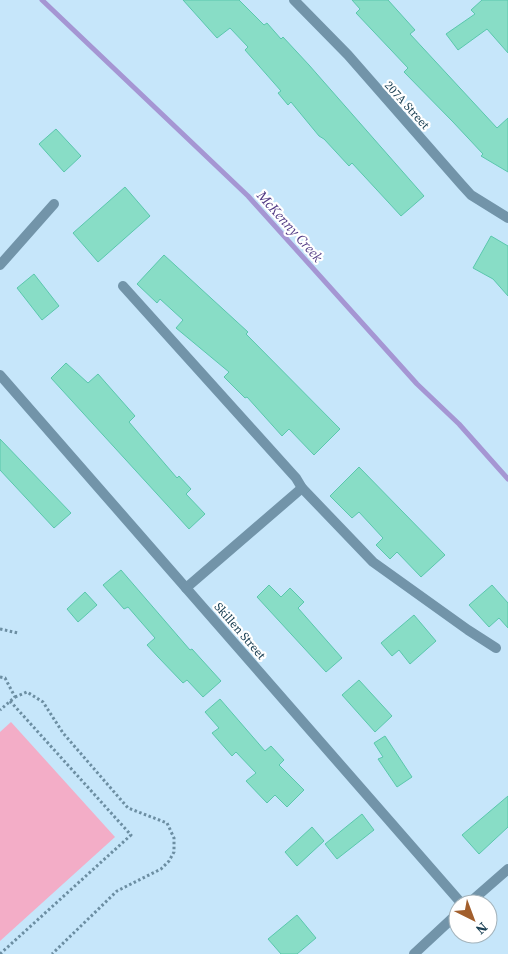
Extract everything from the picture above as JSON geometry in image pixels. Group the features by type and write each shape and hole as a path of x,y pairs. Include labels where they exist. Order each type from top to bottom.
{"street":[{"name":"207A Street","path":"294,0 348,55 466,190 508,218"},
{"path":"0,265 54,204"},
{"path":"123,286 296,478 302,488 374,562 496,648"},
{"name":"Skillen Street","path":"0,375 453,894"},
{"path":"186,588 302,488"},
{"path":"480,894 508,870"},
{"path":"414,954 448,922"}],"path":[{"path":"0,629 18,632"},
{"path":"0,677 6,678 15,696"},
{"path":"0,710 15,696 27,692 42,702 63,733 128,808 166,823 174,838 174,852 161,869 117,891 52,954"},
{"path":"0,954 131,835 10,700"}],"shaded area":[{"path":"11,722 115,837 0,941 0,732"}],"building":[{"path":"183,0 239,0 264,25 267,23 281,39 283,37 424,196 401,216 352,163 349,166 319,136 291,102 288,105 278,93 281,91 245,50 248,47 230,28 217,38"},
{"path":"352,0 388,0 415,30 410,34 497,128 508,118 508,172 481,156 483,154 404,72 408,68 356,13 360,9"},
{"path":"482,0 508,0 508,53 487,29 458,50 446,34 475,14 471,10"},
{"path":"56,129 81,156 64,172 39,144"},
{"path":"125,187 150,216 98,262 73,233"},
{"path":"491,236 508,246 508,296 493,279 473,268"},
{"path":"164,255 248,332 246,334 340,429 314,455 289,429 282,436 247,397 245,398 224,377 229,372 176,328 183,320 160,299 157,303 137,284"},
{"path":"34,274 59,306 42,320 17,288"},
{"path":"66,363 88,383 98,374 135,416 129,422 177,478 179,476 191,489 186,494 205,514 189,529 51,378"},
{"path":"0,439 71,513 54,528 0,470"},
{"path":"359,467 445,555 421,577 397,552 390,559 376,545 383,538 359,512 352,518 330,496"},
{"path":"121,570 190,650 192,649 221,681 203,697 187,680 183,683 147,645 155,638 128,607 124,609 103,585"},
{"path":"269,585 281,597 290,588 304,602 298,608 342,658 326,672 257,597"},
{"path":"492,585 508,603 508,628 499,618 489,627 469,605"},
{"path":"85,592 97,605 78,622 67,609"},
{"path":"414,615 436,641 410,664 399,650 392,656 381,643"},
{"path":"359,680 392,716 375,732 342,695"},
{"path":"220,699 265,751 271,746 284,760 279,765 304,790 287,807 275,795 267,803 246,781 256,773 236,752 232,756 212,733 219,728 205,712"},
{"path":"385,736 412,777 397,787 378,759 383,757 374,743"},
{"path":"508,796 508,827 479,854 462,835"},
{"path":"362,814 374,830 337,859 325,844"},
{"path":"312,827 324,841 297,866 285,852"},
{"path":"297,915 316,938 297,954 281,954 268,939"}],"waterway":[{"name":"McKenny Creek","path":"42,0 248,196 417,384 459,424 508,479"}]}
